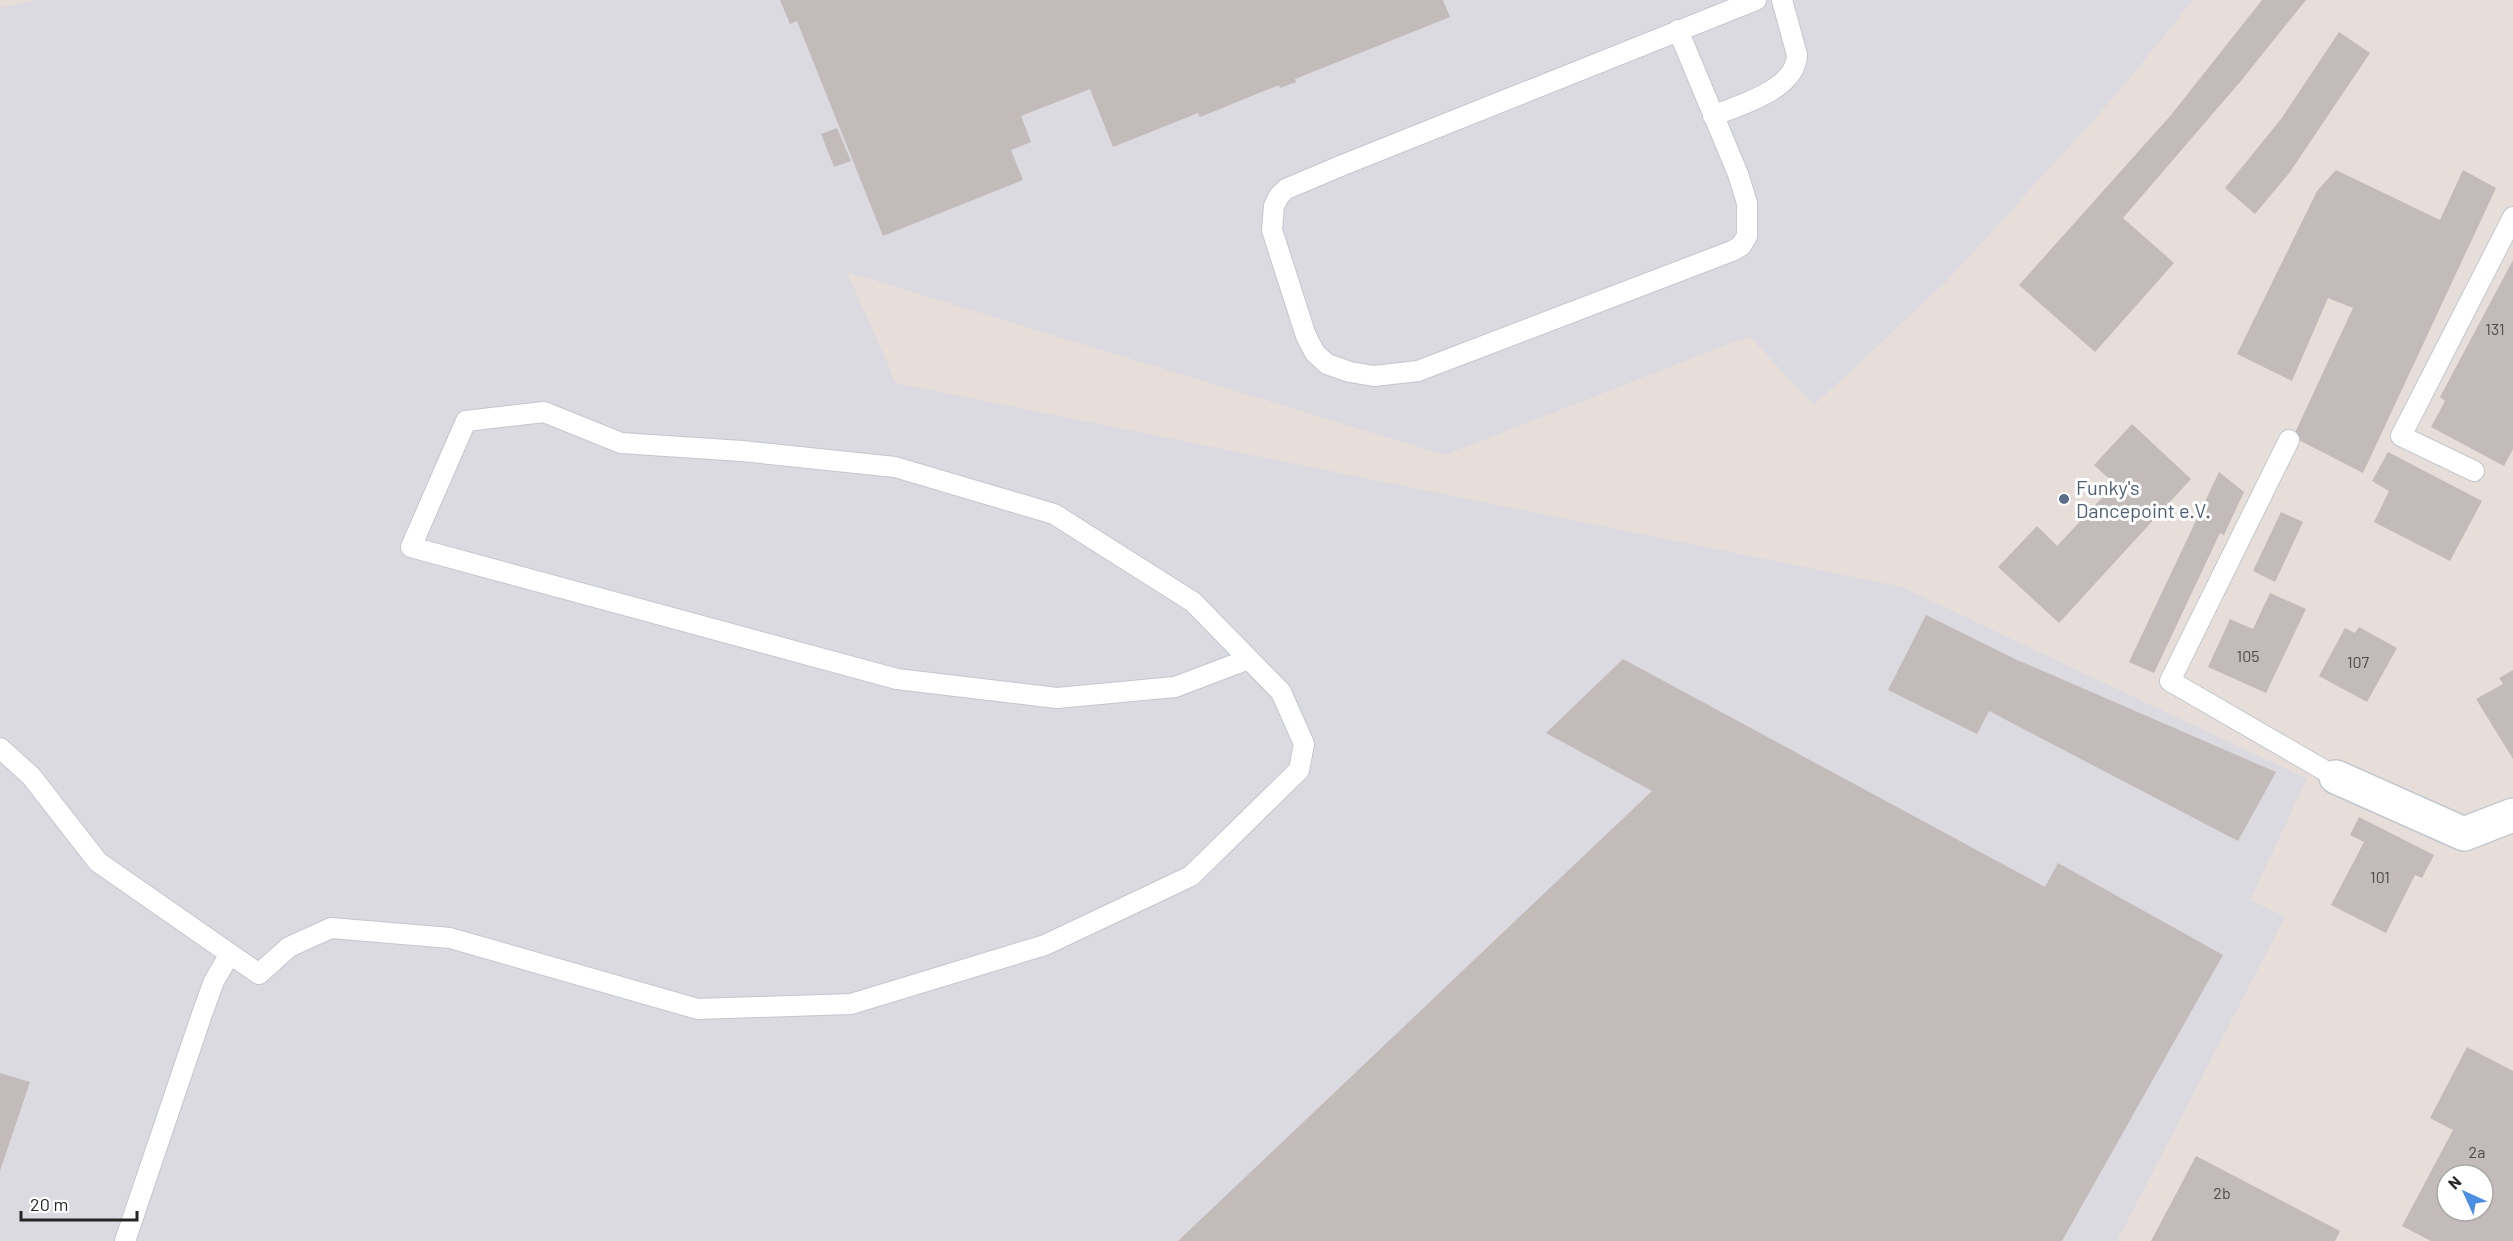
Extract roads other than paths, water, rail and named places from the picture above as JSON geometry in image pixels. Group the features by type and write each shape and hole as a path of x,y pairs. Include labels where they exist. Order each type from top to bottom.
{"street":[{"path":"2336,777 2464,834 2513,815"}],"lane":[{"path":"1678,30 1738,174 1747,203 1748,236 1741,246 1418,371 1374,376 1350,372 1327,364 1315,353 1306,336 1272,230 1274,206 1286,189 1678,30 1756,0"},
{"path":"1713,116 1764,95 1784,82 1792,73 1797,64 1797,55 1782,0"},
{"path":"2474,471 2401,436 2513,217"},
{"path":"0,748 31,776 98,862 259,974 289,947 331,928 450,938 698,1009 851,1004 1044,945 1191,876 1299,770 1304,744 1281,692 1249,659 1193,602 1054,514 895,466 742,451 621,443 544,412 466,421 411,547 897,679 1057,698 1175,687 1249,659"},
{"path":"2289,440 2170,681 2336,777"},
{"path":"125,1241 214,981 230,954"}],"place":[{"name":"Funky's Dancepoint e.V.","path":"2064,499"}]}
